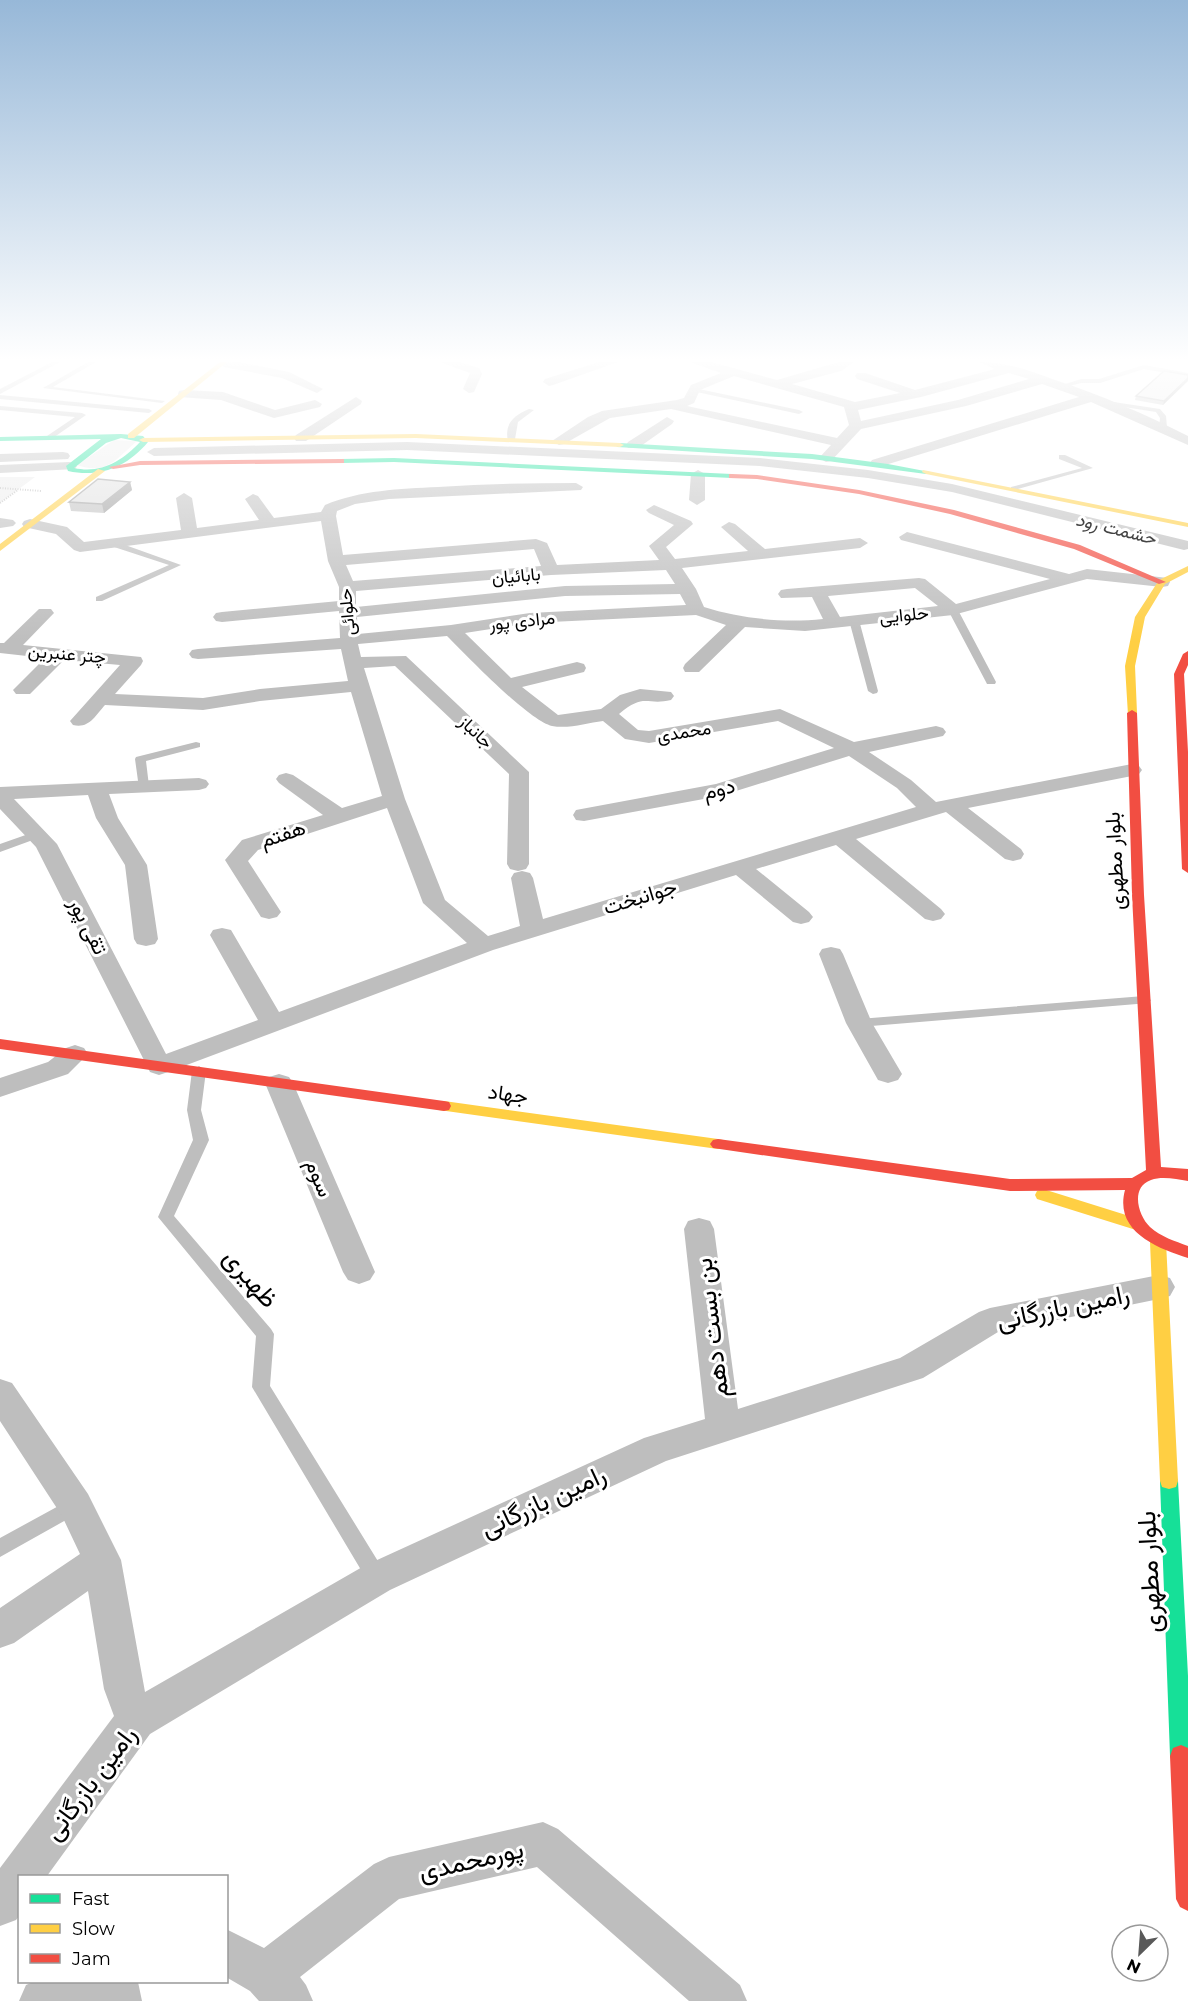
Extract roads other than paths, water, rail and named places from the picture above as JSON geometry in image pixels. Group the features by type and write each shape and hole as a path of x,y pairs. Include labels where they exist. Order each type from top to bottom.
{"main road":[{"path":"49,492 87,455"},
{"path":"0,548 11,523 107,469 127,455"},
{"path":"803,455 877,463 1188,525"},
{"path":"72,469 107,469 140,463 394,460 757,477 859,492 951,512 1077,547 1162,582 1188,569"},
{"name":"بلوار مطهری","path":"1154,1174 1132,770 1130,666 1140,617 1162,582"},
{"path":"1188,654 1179,674 1188,869"},
{"name":"جهاد","path":"0,1044 1010,1185"},
{"path":"1010,1185 1134,1184 1154,1174 1168,1172 1188,1175"},
{"path":"1134,1184 1128,1196 1129,1209 1136,1224"},
{"path":"1010,1185 1136,1224 1158,1242 1188,1252"},
{"name":"بلوار مطهری","path":"1158,1242 1188,1899"}],"street":[{"path":"877,463 902,455"},
{"path":"0,469 72,469"},
{"path":"697,500 698,474"},
{"path":"11,523 62,530 80,547 328,516 330,507 343,502 400,494 500,487 576,487"},
{"path":"184,498 190,534"},
{"path":"254,499 270,524"},
{"path":"654,510 685,524 657,546 688,590 697,610"},
{"name":"حلوائی","path":"328,516 336,561 348,602 349,641 359,686 394,799 435,903 484,945"},
{"path":"729,527 761,554"},
{"path":"907,537 1067,578 1082,562 1077,547"},
{"path":"222,617 348,602 551,570 669,565 860,543"},
{"path":"336,561 536,544 541,546 551,570"},
{"name":"حلوایی","path":"697,610 730,621 805,626 953,610 1087,574 1162,582"},
{"path":"787,594 919,583 953,610"},
{"name":"بابائیان","path":"348,602 565,591 688,590"},
{"path":"817,592 834,622"},
{"name":"مرادی پور","path":"198,654 451,630 530,618 697,610"},
{"path":"4,648 45,613"},
{"path":"692,668 741,621"},
{"path":"451,630 507,685 553,720 564,721 607,714 628,698 641,693 664,696"},
{"name":"چتر عنبرین","path":"4,648 134,661 100,699"},
{"path":"23,690 58,654"},
{"name":"جانباز","path":"354,663 399,660 519,772 520,871 533,930"},
{"path":"507,685 577,668"},
{"path":"80,722 100,699 203,704 260,695 359,686"},
{"name":"محمدی","path":"607,714 632,735 649,737 780,716 852,748 1013,854"},
{"name":"دوم","path":"584,815 720,790 852,748 936,732"},
{"name":"جوانبخت","path":"159,1066 484,945 740,866 941,807 1132,770"},
{"path":"286,779 339,816"},
{"path":"0,795 199,784"},
{"path":"96,788 107,818 136,865 146,939"},
{"name":"تقی پور","path":"0,795 46,844 159,1066"},
{"name":"هفتم","path":"269,912 237,860 250,845 394,799"},
{"path":"839,836 933,914"},
{"path":"740,866 801,917"},
{"path":"222,935 273,1024"},
{"path":"831,954 859,1023 888,1074"},
{"path":"0,1088 58,1068 75,1054"},
{"name":"سوم","path":"279,1083 359,1272"},
{"name":"بن بست دهم","path":"699,1229 723,1428"},
{"name":"رامین بازرگانی","path":"21,1875 136,1720 377,1578 656,1449 911,1368 990,1321 1159,1287"},
{"path":"4,1408 75,1505 102,1560 124,1689 136,1720"},
{"path":"0,1630 102,1560"},
{"name":"پورمحمدی","path":"278,1988 389,1879 543,1844 724,2001"},
{"name":"رامین بازرگانی","path":"0,1904 18,1880"},
{"path":"228,1952 278,1988"},
{"path":"42,2001 103,1983"},
{"path":"115,1983 120,2001"}],"lane":[{"path":"1014,489 1089,468 1062,457"},
{"path":"1169,521 1188,520"},
{"path":"99,599 177,565 111,543"},
{"path":"953,610 991,682"},
{"path":"854,620 873,691"},
{"path":"143,786 140,759 195,745"},
{"path":"0,848 37,835"},
{"path":"859,1023 1144,1000"},
{"name":"ظهیری","path":"199,1071 194,1110 201,1140 166,1218 265,1334 261,1387 377,1578"},
{"path":"0,1548 75,1505"}],"waterway":[{"name":"حشمت رود","path":"614,455 760,462 868,474 952,488 1184,545"},
{"name":"حشمت رود","path":"0,458 63,456"}]}
